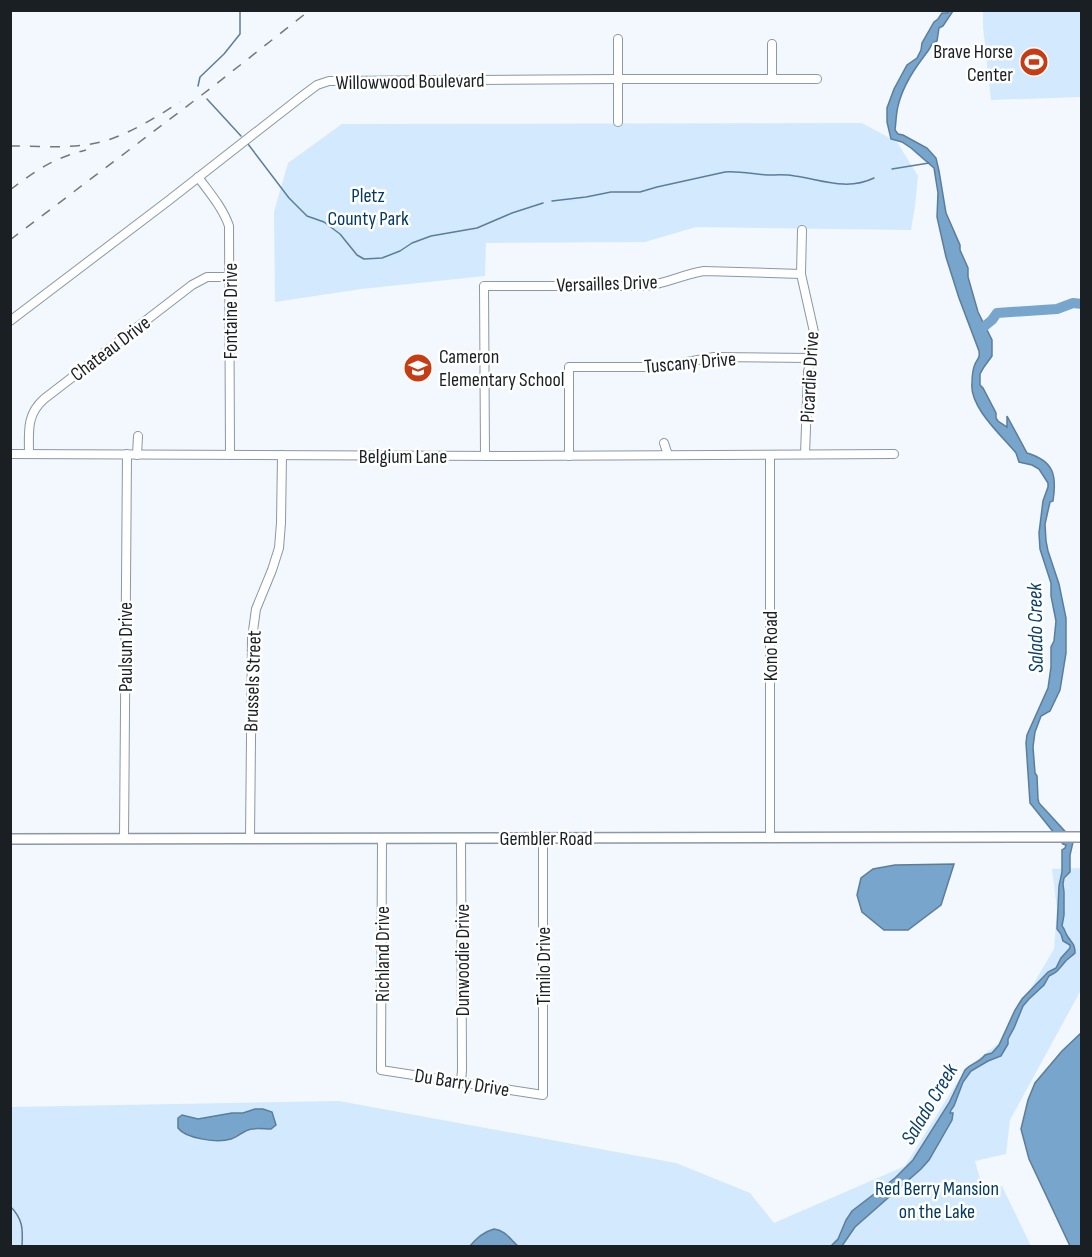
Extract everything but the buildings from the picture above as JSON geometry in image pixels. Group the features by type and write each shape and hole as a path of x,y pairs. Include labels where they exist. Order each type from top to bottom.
{"main road":[{"name":"Gembler Road","path":"10,839 1082,837"}],"street":[{"path":"618,39 618,122"},
{"path":"772,44 772,79"},
{"name":"Willowwood Boulevard","path":"10,321 317,85 329,81 817,79"},
{"name":"Fontaine Drive","path":"198,177 216,202 229,226 230,455"},
{"name":"Picardie Drive","path":"802,230 801,274 814,332 807,396 805,454"},
{"name":"Versailles Drive","path":"485,456 484,286 651,286 704,271 801,274"},
{"name":"Chateau Drive","path":"29,454 29,423 33,411 44,399 192,285 207,277 230,277"},
{"name":"Tuscany Drive","path":"569,456 569,367 661,368 722,356 811,358"},
{"path":"137,454 138,436"},
{"path":"664,443 668,455"},
{"name":"Belgium Lane","path":"10,454 485,456 894,454"},
{"name":"Paulsun Drive","path":"124,839 127,454"},
{"name":"Brussels Street","path":"250,839 252,639 256,609 279,548 282,455"},
{"name":"Kono Road","path":"770,455 770,837"},
{"name":"Richland Drive","path":"381,1070 382,838"},
{"name":"Dunwoodie Drive","path":"461,838 461,1082"},
{"name":"Timilo Drive","path":"543,838 543,1095"},
{"name":"Du Barry Drive","path":"381,1070 543,1095"}],"green space":[{"name":"Brave Horse Center","path":"983,11 1081,11 1081,97 991,100"},
{"name":"Pletz County Park","path":"862,123 897,142 918,176 911,230 696,227 645,242 486,243 485,276 361,289 275,302 274,212 288,163 342,124"},
{"name":"Red Berry Mansion on the Lake","path":"1081,868 1081,990 1010,1120 1006,1154 975,1161 983,1189 1002,1186 1031,1246 11,1246 11,1107 339,1101 676,1163 750,1193 774,1223 905,1166 966,1068 998,1044 1054,949 1057,909 1052,869"}],"water":[{"path":"953,11 943,26 939,28 937,41 932,44 906,84 897,109 895,130 898,134 927,148 936,158 946,213 968,268 968,277 978,312 992,340 992,356 980,374 980,385 998,421 1007,427 1007,416 1027,453 1043,460 1054,476 1053,501 1050,502 1045,524 1046,541 1066,618 1066,653 1060,690 1050,711 1041,716 1035,732 1033,747 1039,803 1073,842 1070,872 1064,878 1063,884 1062,926 1074,946 1075,953 1049,976 1044,985 1023,1006 1001,1056 971,1071 963,1082 950,1113 953,1113 952,1120 929,1160 855,1227 842,1246 831,1246 838,1239 852,1211 895,1178 913,1160 949,1103 965,1070 985,1055 992,1053 999,1045 1022,999 1048,972 1056,968 1070,948 1070,945 1063,941 1057,929 1062,850 1066,845 1030,803 1026,743 1027,735 1048,688 1051,647 1054,641 1056,621 1051,583 1040,549 1039,533 1048,483 1039,469 1019,462 1016,453 988,421 976,402 972,392 972,378 979,351 946,257 937,217 938,193 934,168 911,148 891,139 887,122 887,108 907,65 917,58 922,43 934,22 942,13"},
{"path":"954,864 941,905 908,930 884,930 862,912 857,895 861,878 873,869 895,865"},
{"path":"1081,1033 1081,1246 1070,1246 1029,1159 1021,1129 1035,1083"},
{"path":"255,1109 272,1112 276,1125 271,1129 249,1130 231,1139 218,1141 188,1135 178,1128 178,1118 182,1115 198,1119 243,1113"},
{"path":"494,1229 504,1233 518,1246 470,1246 480,1236"}],"waterway":[{"path":"198,86 200,77 224,54 240,34 240,10"},
{"path":"207,99 241,136"},
{"path":"248,144 289,198 307,216 324,222 340,234 357,255 364,259 382,258 431,236 477,228 543,203"},
{"path":"892,169 929,163"},
{"path":"552,201 611,192 640,192 725,172 788,175 844,184 854,184 874,178"},
{"path":"980,330 997,313 1057,309 1073,303 1082,304"},
{"path":"10,1206 18,1215 21,1224 22,1246"}],"railway":[{"path":"10,240 310,10"},
{"path":"10,146 61,147 87,145 111,139 138,127 180,102"},
{"path":"10,190 46,166 86,150"}],"place":[{"name":"Brave Horse Center","path":"1034,62"},
{"name":"Cameron Elementary School","path":"418,368"}],"water label":[{"name":"Salado Creek","path":"1035,628"},
{"name":"Salado Creek","path":"929,1104"}]}
